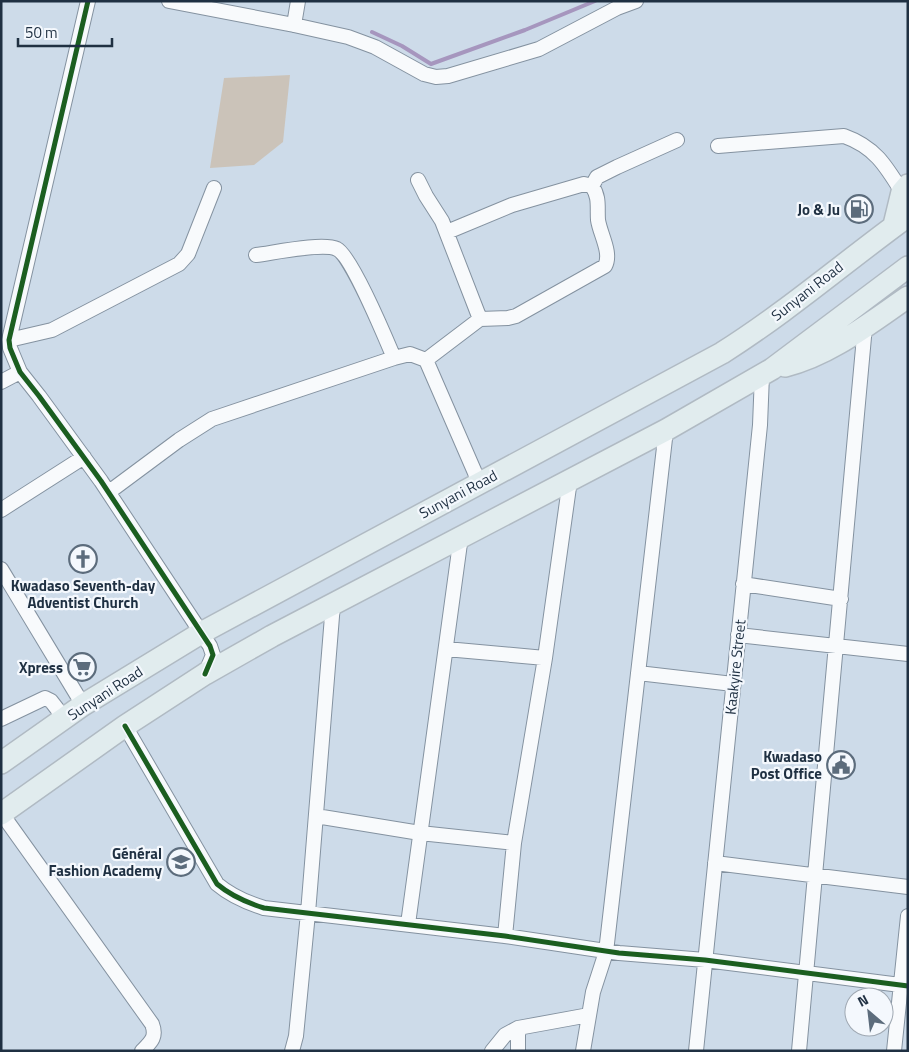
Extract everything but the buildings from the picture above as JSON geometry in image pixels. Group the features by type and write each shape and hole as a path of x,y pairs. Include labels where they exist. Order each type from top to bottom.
{"main road":[{"path":"901,220 905,188"},
{"name":"Sunyani Road","path":"1,763 84,705 201,633 722,353 753,333 901,220"},
{"path":"1,814 125,726 205,674 461,536 666,430 767,372 908,267"},
{"path":"767,372 811,359 908,297"}],"street":[{"path":"88,1 9,340 10,348 20,372 109,492 210,646 213,654 205,674"},
{"path":"169,1 348,37 375,47 424,74 436,77 448,76 539,49 617,8 636,1"},
{"path":"294,25 298,1"},
{"path":"718,146 844,136 858,141 869,148 905,188"},
{"path":"592,186 597,177 678,140"},
{"path":"418,180 447,232 480,320"},
{"path":"426,360 480,320 516,316 605,266 607,257 598,220 599,205 595,191 592,186 584,184 512,205 447,232"},
{"path":"9,340 52,330 179,264 188,254 214,188"},
{"path":"256,255 321,246 336,248 343,254 352,269 394,358"},
{"path":"799,1051 865,326"},
{"path":"109,492 212,419 410,354 426,360 479,482"},
{"path":"1,382 20,372"},
{"name":"Kaakyire Street","path":"696,1051 743,584 767,372"},
{"path":"583,1051 593,992 606,952 666,430"},
{"path":"1,510 84,457"},
{"path":"505,936 514,843 545,658 570,480"},
{"path":"408,924 461,536"},
{"path":"1,568 84,705"},
{"path":"743,584 841,599"},
{"path":"297,1048 333,604"},
{"path":"738,635 908,654"},
{"path":"446,649 545,658"},
{"path":"638,672 733,684"},
{"path":"1,719 45,698 51,701 65,718"},
{"path":"125,726 217,884 252,904 264,908 505,936 606,952 705,960 905,985"},
{"path":"1,814 152,1024 153,1040 142,1051"},
{"path":"316,816 420,833 514,843"},
{"path":"715,863 908,887"},
{"path":"894,1051 905,985 908,916"},
{"path":"492,1051 505,1035 518,1028 590,1015"},
{"path":"518,1028 518,1051"}],"shaded area":[{"path":"290,75 283,142 254,165 210,168 224,78"}],"waterway":[{"path":"372,32 402,46 431,64 525,30 595,1"}],"cycle path":[{"path":"88,1 9,340 10,348 20,372 101,481 210,646 213,655 205,674"},
{"path":"125,726 217,884 233,895 264,908 505,936 619,953 705,960 908,986"}],"place":[{"name":"Jo & Ju","path":"859,209"},
{"name":"Kwadaso Seventh-day Adventist Church","path":"83,559"},
{"name":"Xpress","path":"82,667"},
{"name":"Kwadaso Post Office","path":"841,765"},
{"name":"Général Fashion Academy","path":"181,862"}]}
